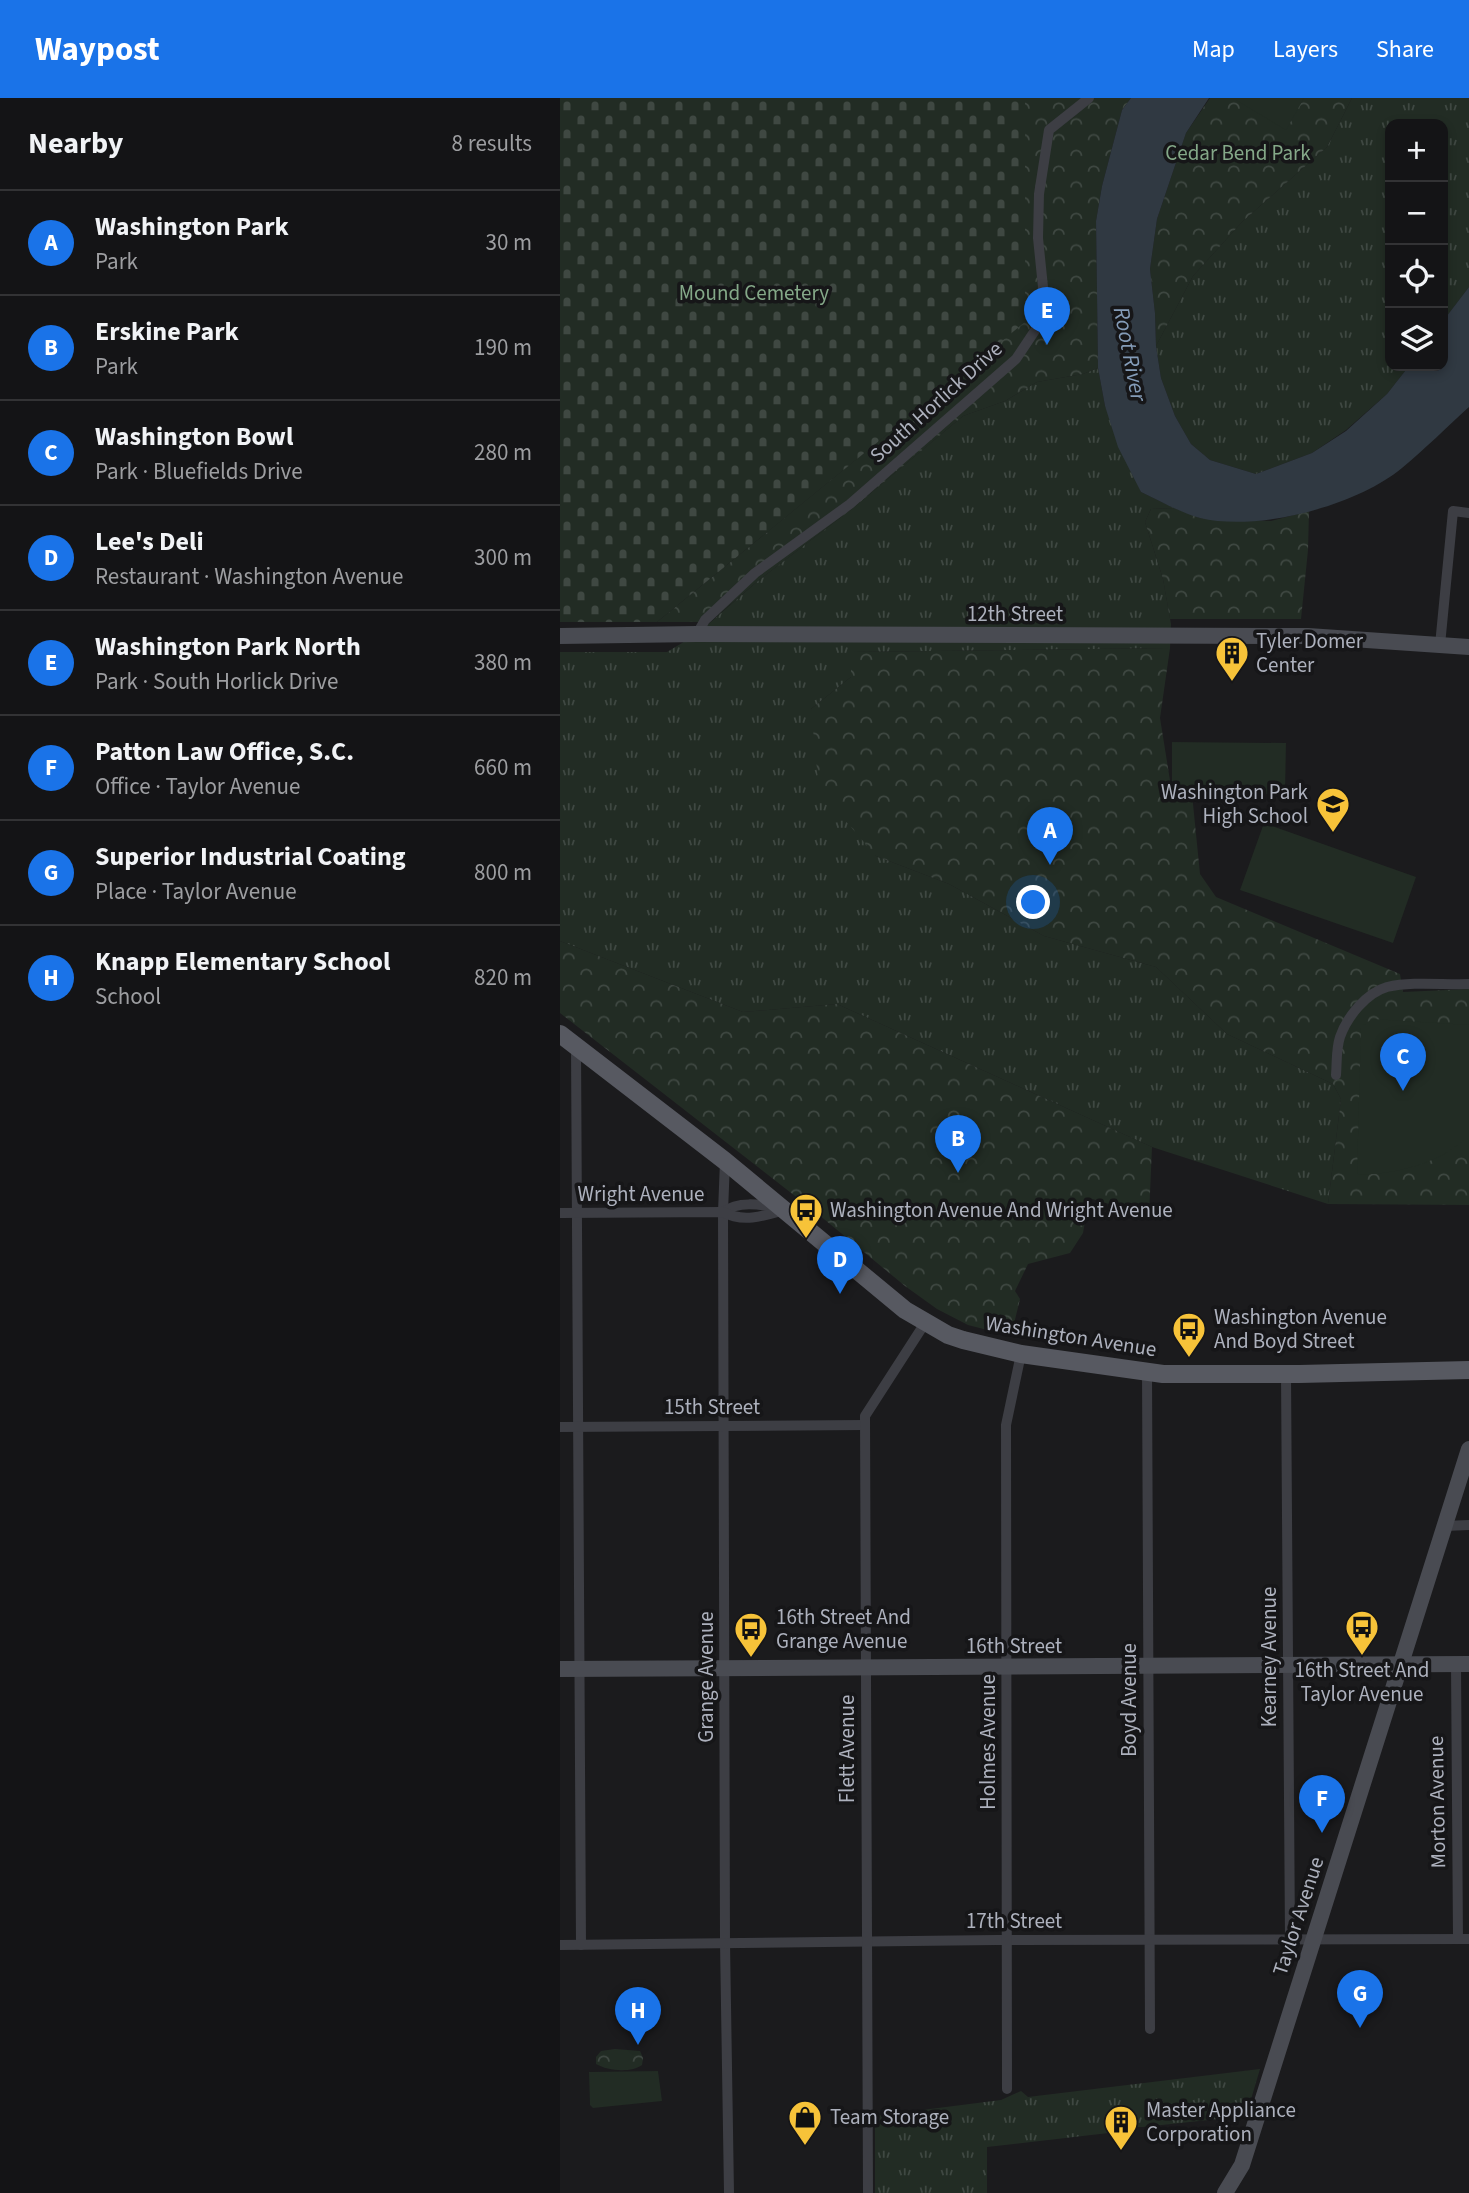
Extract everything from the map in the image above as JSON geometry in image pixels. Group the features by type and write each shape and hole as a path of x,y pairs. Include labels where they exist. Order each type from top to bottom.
{"main road":[{"name":"Washington Avenue","path":"560,1034 725,1161 905,1310 925,1323 963,1340 1021,1354 1163,1374 1469,1370"}],"street":[{"name":"South Horlick Drive","path":"697,634 705,620 755,573 850,504 1016,359 1038,326 1040,313 1043,287 1038,238 1039,194 1049,130 1089,98"},
{"path":"1440,645 1453,511 1469,513"},
{"name":"12th Street","path":"560,636 1308,636 1469,648"},
{"path":"1336,1075 1340,1036 1350,1017 1374,992 1404,985 1469,984"},
{"path":"576,1045 581,1945"},
{"name":"Grange Avenue","path":"725,1161 725,1942 729,2193"},
{"name":"Wright Avenue","path":"560,1213 723,1212 732,1205 762,1204 784,1210"},
{"name":"Flett Avenue","path":"868,2193 865,1416 925,1323"},
{"name":"Holmes Avenue","path":"1007,2088 1006,1425 1021,1354"},
{"name":"Boyd Avenue","path":"1147,1371 1150,2029"},
{"name":"Kearney Avenue","path":"1286,1374 1290,1940"},
{"name":"15th Street","path":"560,1427 865,1425"},
{"name":"Taylor Avenue","path":"1225,2193 1241,2165 1469,1449"},
{"path":"1445,1525 1469,1525"},
{"name":"16th Street","path":"560,1669 1462,1664"},
{"name":"Morton Avenue","path":"1462,1664 1463,1939"},
{"name":"17th Street","path":"560,1945 1463,1939"}],"green space":[{"name":"Mound Cemetery","path":"560,98 1025,98 1025,322 657,622 560,622"},
{"path":"1024,98 1131,98 1122,110 1102,186 1096,221 1098,368 1083,374 1037,382 1005,401 963,416 710,622 657,622 978,360"},
{"name":"Cedar Bend Park","path":"1210,98 1352,98 1327,147 1242,222 1193,276 1156,346 1150,269 1157,219 1186,133"},
{"path":"1304,98 1286,130 1236,100"},
{"path":"1352,98 1469,98 1469,287 1448,314 1448,119 1385,119 1385,371 1405,371 1387,394 1346,430 1312,453 1256,474 1210,460 1191,444 1175,416 1161,378 1156,346 1193,276 1242,222 1327,147"},
{"path":"1098,368 1105,406 1141,492 1174,508 1151,509 1145,522 1163,579 1171,624 1170,648 851,652 851,677 811,709 876,856 949,884 1044,936 1156,967 1227,1034 1333,1084 1341,1099 1328,1204 1152,1147 837,1004 743,1012 560,941 560,652 667,652 697,634 759,580 853,508 963,416 1005,401 1037,382 1083,374"},
{"path":"1174,508 1200,518 1271,521 1309,511 1301,619 1170,619 1163,579 1145,522 1151,509"},
{"path":"1170,648 1160,718 1172,793 1192,794 1200,874 1216,897 1400,974 1403,992 1469,989 1469,1205 1328,1204 1341,1099 1333,1084 1227,1034 1156,967 1044,936 949,884 876,856 819,790 811,709 851,677 851,652"},
{"path":"1172,742 1286,743 1285,794 1172,794"},
{"path":"1264,823 1416,877 1393,943 1240,890"},
{"path":"560,941 743,1012 837,1004 1152,1147 1149,1216 1089,1198 1083,1233 1070,1253 1028,1264 1015,1291 1020,1299 1011,1336 968,1325 937,1309 905,1286 813,1210 560,1013"},
{"path":"1372,1019 1469,1025 1469,1135 1445,1154 1417,1166 1357,1175 1361,1027"},
{"path":"601,2051 640,2051 642,2065 619,2070 596,2064 596,2057"},
{"path":"1260,2069 1246,2116 1121,2127 1117,2132 987,2147 987,2193 875,2193 875,2116 1001,2100 1021,2091 1028,2097"},
{"path":"658,2071 662,2101 593,2108 590,2105 589,2072"}],"water":[{"name":"Root River","path":"1131,98 1209,98 1186,133 1157,219 1150,269 1161,378 1175,416 1191,444 1210,460 1256,474 1312,453 1346,431 1387,394 1405,371 1448,371 1448,314 1469,287 1469,407 1411,461 1382,482 1359,494 1305,512 1250,521 1223,521 1200,518 1177,510 1141,492 1118,447 1105,406 1098,368 1096,221 1102,186 1122,110"}],"place":[{"name":"Washington Park North","path":"1047,345"},
{"name":"Tyler Domer Center","path":"1232,683"},
{"name":"Washington Park High School","path":"1333,834"},
{"name":"Washington Park","path":"1050,865"},
{"name":"Washington Bowl","path":"1403,1091"},
{"name":"Erskine Park","path":"958,1173"},
{"name":"Washington Avenue And Wright Avenue","path":"806,1240"},
{"name":"Lee's Deli","path":"840,1294"},
{"name":"Washington Avenue And Boyd Street","path":"1189,1359"},
{"name":"16th Street And Taylor Avenue","path":"1362,1657"},
{"name":"16th Street And Grange Avenue","path":"751,1659"},
{"name":"Patton Law Office, S.C.","path":"1322,1833"},
{"name":"Superior Industrial Coating","path":"1360,2028"},
{"name":"Knapp Elementary School","path":"638,2045"},
{"name":"Team Storage","path":"805,2147"},
{"name":"Master Appliance Corporation","path":"1121,2152"}]}
